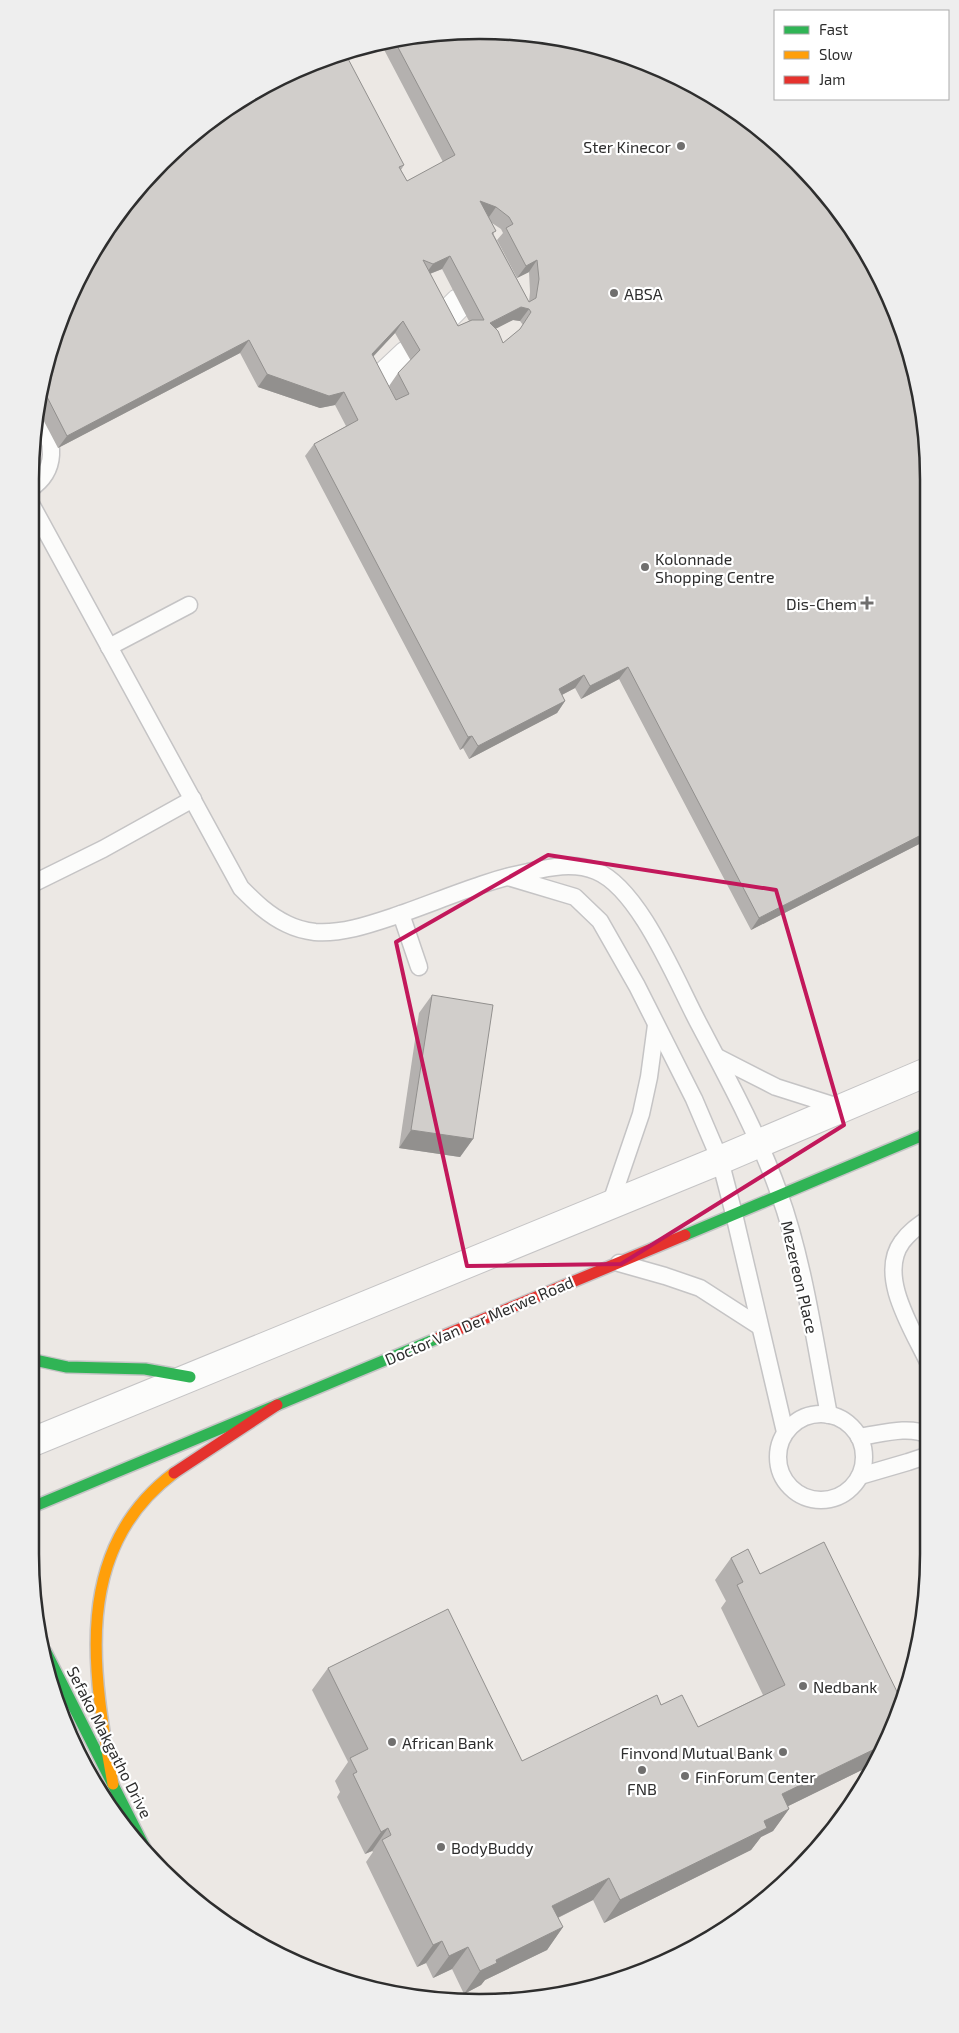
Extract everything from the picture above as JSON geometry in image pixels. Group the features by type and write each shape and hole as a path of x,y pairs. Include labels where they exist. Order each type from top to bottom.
{"street":[{"path":"373,387 407,354"},
{"path":"39,1438 759,1144 920,1075"},
{"name":"Doctor Van Der Merwe Road","path":"39,1504 920,1136"},
{"path":"39,1362 82,1368 157,1370 190,1377"},
{"path":"113,1784 98,1698 95,1662 101,1596 109,1560 118,1537 132,1513 159,1485 185,1465 277,1405"},
{"name":"Sefako Makgatho Drive","path":"54,1668 135,1828"}],"lane":[{"path":"39,482 46,473 51,458 51,443 43,425"},
{"name":"Mezereon Place","path":"39,519 241,888 268,914 289,925 315,932 365,926 506,876 551,867 574,866 597,871 621,888 664,953 759,1144 780,1195 802,1274 829,1415"},
{"path":"109,647 189,605"},
{"path":"39,881 192,799"},
{"path":"506,876 574,897 600,921 694,1099 720,1160 785,1432"},
{"path":"400,914 419,967"},
{"path":"610,1205 641,1114 649,1077 656,1025"},
{"path":"717,1057 776,1087 844,1108"},
{"path":"920,1225 900,1244 893,1262 896,1291 920,1344"},
{"path":"617,1263 700,1288 759,1326"},
{"path":"816,1414 829,1415 841,1419 859,1437 863,1449 863,1463 860,1476 852,1487 834,1498 827,1500 813,1499 800,1495 788,1486 780,1474 778,1452 785,1432 793,1423 816,1414"},
{"path":"859,1437 899,1431 920,1433"},
{"path":"860,1476 920,1458"}],"highlighted area":[{"path":"548,855 776,890 844,1125 621,1264 467,1266 396,942"}],"building":[{"name":"Kolonnade Shopping Centre","path":"480,39 508,40 565,47 621,62 648,72 700,98 724,113 770,148 791,168 811,189 846,235 861,259 887,311 905,365 916,422 920,480 920,836 759,918 628,667 590,686 584,675 559,689 565,701 478,746 472,736 468,737 314,444 358,420 344,392 329,396 267,374 249,340 67,436 47,396 62,338 84,285 113,235 148,189 189,148 211,130 259,98 285,84 311,72 348,59 404,165 399,167 407,181 455,155 398,46 451,40","holes":["480,201 496,207 509,217 513,224 506,228 526,266 537,260 539,279 536,298 529,302 492,233 496,231","450,256 484,320 472,320 458,326 423,260 433,264","521,307 529,309 531,312 520,329 503,343 498,331 490,323","403,321 420,350 398,373 409,394 396,400 372,354"]},
{"path":"432,995 493,1005 473,1139 411,1130"},
{"name":"FinForum Center","path":"824,1542 898,1693 874,1749 782,1794 789,1809 764,1821 767,1828 620,1900 609,1878 552,1906 563,1927 496,1960 497,1963 480,1971 468,1947 449,1956 442,1941 433,1945 382,1840 391,1835 388,1828 381,1832 353,1774 357,1772 350,1758 368,1749 328,1668 448,1609 522,1761 657,1695 661,1705 682,1695 698,1727 785,1685 737,1585 743,1582 731,1558 748,1549 760,1574"}],"traffic: fast":[{"path":"685,1235 920,1136"},
{"path":"39,1504 438,1338"},
{"path":"39,1361 67,1367 145,1369 190,1377"},
{"path":"54,1668 135,1828"}],"traffic: slow":[{"path":"113,1784 100,1700 96,1658 97,1616 104,1576 118,1539 141,1504 174,1473"}],"traffic: jam":[{"path":"438,1338 685,1235"},
{"path":"174,1473 277,1405"}],"place":[{"name":"Ster Kinecor","path":"681,146"},
{"name":"ABSA","path":"614,293"},
{"name":"Kolonnade Shopping Centre","path":"645,567"},
{"name":"Dis-Chem","path":"867,603"},
{"name":"Nedbank","path":"803,1686"},
{"name":"African Bank","path":"392,1742"},
{"name":"Finvond Mutual Bank","path":"783,1752"},
{"name":"FNB","path":"642,1770"},
{"name":"FinForum Center","path":"685,1776"},
{"name":"BodyBuddy","path":"441,1847"}]}
